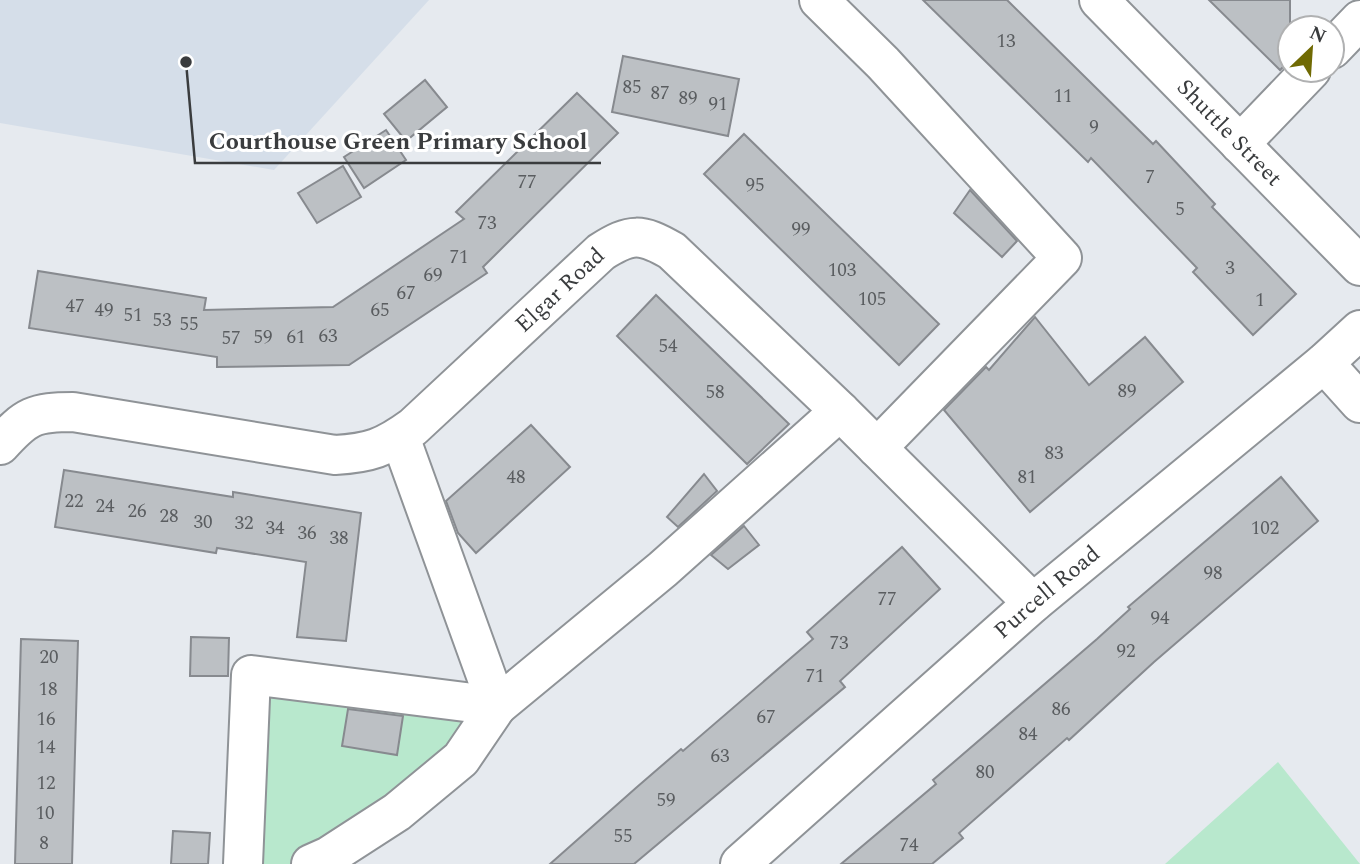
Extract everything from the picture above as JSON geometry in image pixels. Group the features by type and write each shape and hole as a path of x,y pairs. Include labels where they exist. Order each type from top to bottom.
{"street":[{"path":"819,0 883,63 1062,258 877,448"},
{"name":"Shuttle Street","path":"1099,0 1360,266"},
{"path":"1346,34 1360,20"},
{"path":"1240,144 1298,84"},
{"name":"Elgar Road","path":"0,445 19,424 44,412 63,412 335,455 363,453 389,444 423,418 601,252 621,239 639,238 656,242 672,251 840,411 1033,603"},
{"name":"Purcell Road","path":"740,864 1033,603 1324,363 1360,330"},
{"path":"1324,363 1360,403"},
{"path":"311,864 329,856 397,812 461,759 497,706 663,569 840,411"},
{"path":"400,437 497,706"},
{"path":"243,864 251,675 497,706"}],"shaded area":[{"path":"0,0 429,0 274,170 0,123"}],"green space":[{"path":"257,683 466,710 463,738 302,864 247,864"},
{"path":"1278,762 1360,864 1165,864"}],"building":[{"path":"923,0 1007,0 1153,144 1156,141 1215,204 1212,207 1296,294 1253,335 1193,272 1197,268 1091,158 1088,162"},
{"path":"1209,0 1290,0 1290,14 1276,14 1276,66"},
{"path":"623,56 739,79 728,136 612,112"},
{"path":"425,80 447,107 406,141 384,114"},
{"path":"577,93 618,133 483,267 487,273 349,365 217,367 217,357 29,328 38,271 206,298 204,310 333,307 464,219 456,212"},
{"path":"386,130 406,160 364,188 344,157"},
{"path":"744,134 939,324 899,365 704,174"},
{"path":"343,166 361,197 317,223 298,193"},
{"path":"970,190 1017,241 1002,257 954,213"},
{"path":"656,295 789,424 747,464 617,336"},
{"path":"1035,317 1089,385 1145,337 1183,382 1030,512 944,410 986,367 989,370"},
{"path":"531,425 570,467 476,553 458,533 446,501"},
{"path":"64,470 233,497 233,492 361,513 346,641 297,637 306,562 217,548 216,553 55,527"},
{"path":"704,474 717,491 678,527 667,517"},
{"path":"1281,477 1318,521 959,833 963,838 932,864 841,864 936,784 933,780 1097,639 1130,609 1128,607"},
{"path":"744,526 759,545 728,569 711,555"},
{"path":"902,547 940,589 840,681 845,687 634,864 550,864 681,749 683,751 813,639 807,632"},
{"path":"191,637 229,638 228,676 190,676"},
{"path":"21,639 78,641 72,864 15,864"},
{"path":"348,709 403,716 397,755 342,746"},
{"path":"173,831 210,833 208,864 171,864"}],"place":[{"name":"Courthouse Green Primary School","path":"186,62"}]}
